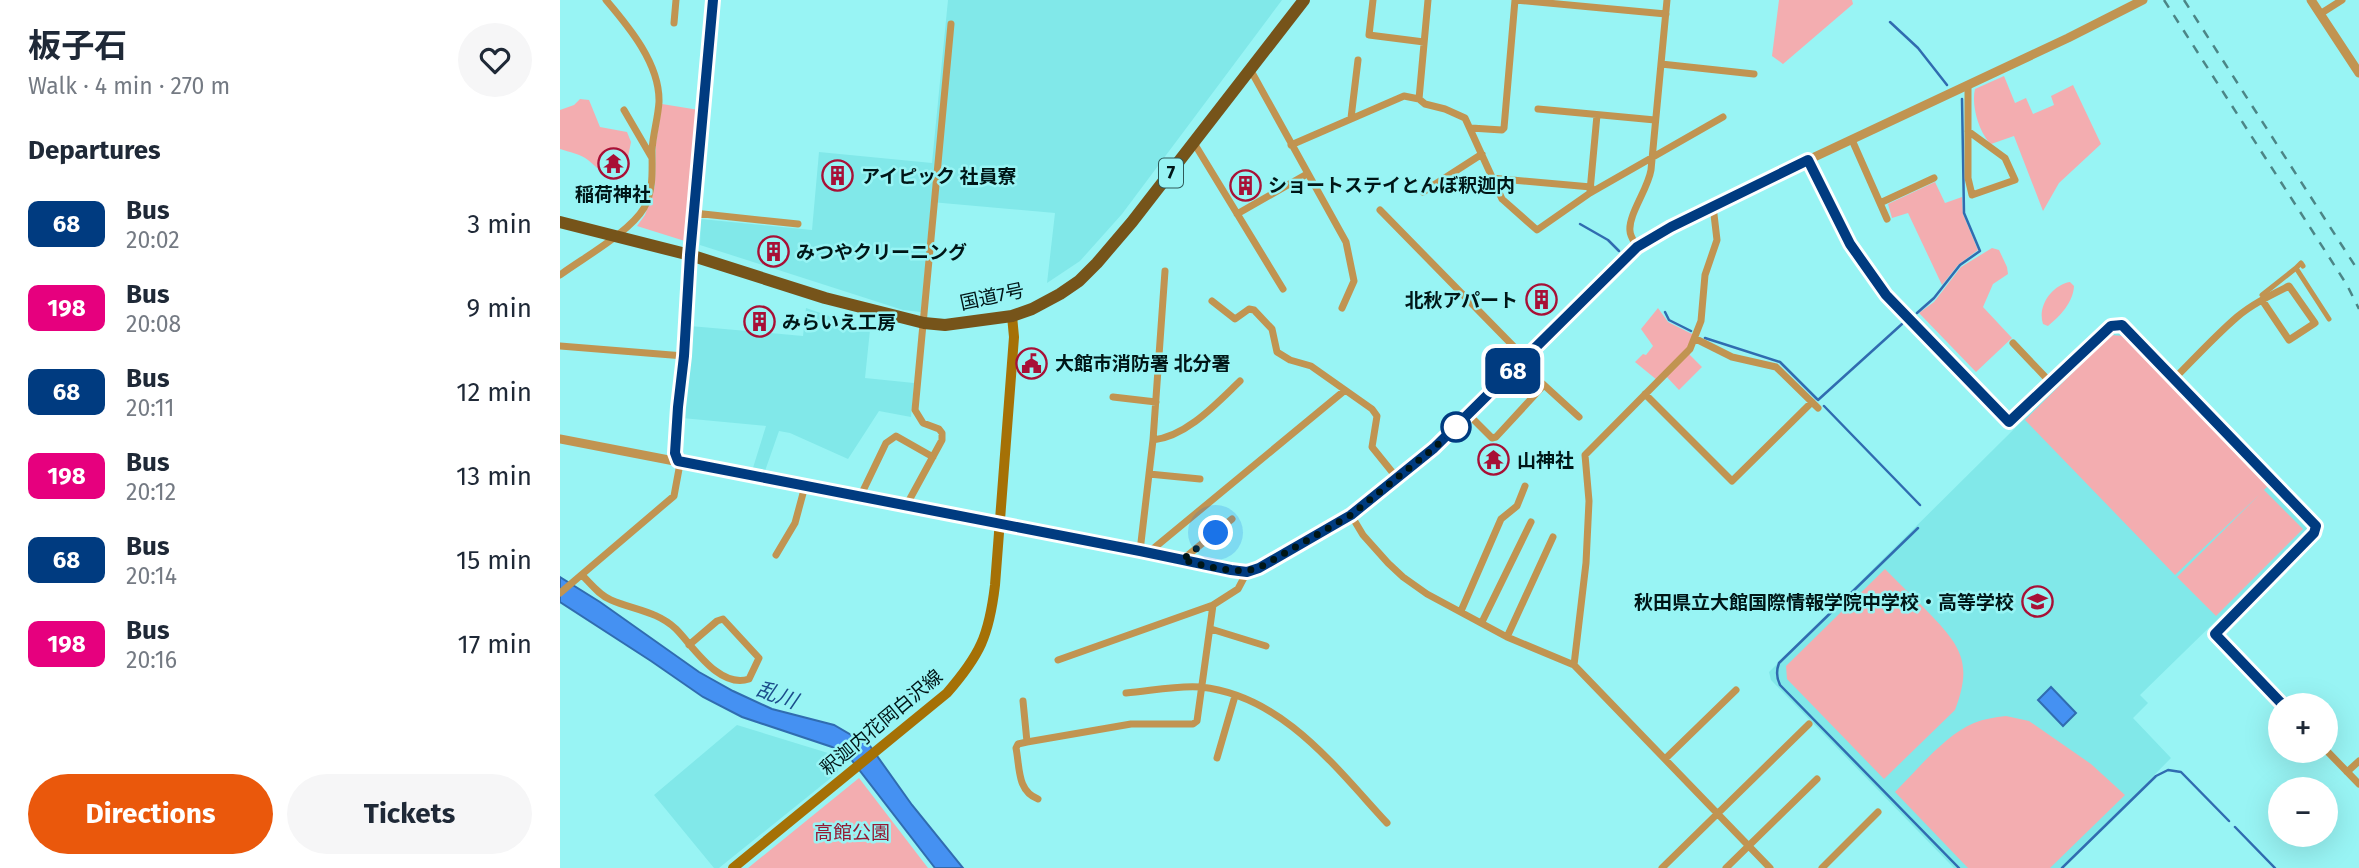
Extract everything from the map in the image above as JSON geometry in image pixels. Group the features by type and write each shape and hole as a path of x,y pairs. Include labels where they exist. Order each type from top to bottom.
{"highway":[{"name":"国道7号","path":"560,222 690,255 825,298 924,323 945,325 1012,316 1032,309 1079,281 1132,222 1304,0"}],"main road":[{"name":"釈迦内花岡白沢線","path":"733,868 947,693 975,659 983,643 993,606 1014,337 1012,316"}],"street":[{"path":"560,275 633,222 645,207 652,182 652,158 659,103 658,82 646,56 621,16 606,0"},
{"path":"674,23 676,0"},
{"path":"560,593 674,496 690,255 713,0"},
{"path":"1373,0 1369,35 1424,42"},
{"path":"1419,99 1428,0"},
{"path":"1471,128 1504,128 1515,0 1666,14"},
{"path":"1637,247 1629,230 1649,183 1667,0"},
{"path":"2311,0 2358,71"},
{"path":"2320,14 2342,0"},
{"path":"560,439 1247,572 1259,568 1351,515 1434,448 1637,247 1713,206 2140,1"},
{"path":"906,506 942,440 939,429 923,423 915,410 951,24"},
{"path":"1351,118 1358,60"},
{"path":"1661,64 1754,74"},
{"path":"1250,69 1346,242 1354,281 1342,308"},
{"path":"1968,85 1968,131 1968,178 1972,195 2015,180 2005,158 1968,131"},
{"path":"1291,145 1404,96 1419,99 1425,104 1465,118 1502,199 1536,230 1590,190 1723,117"},
{"path":"1538,109 1655,120"},
{"path":"624,110 652,158"},
{"path":"1590,190 1597,115"},
{"path":"1852,140 1887,219"},
{"path":"1194,143 1283,289"},
{"path":"1423,192 1482,154"},
{"path":"1808,160 1850,244 1886,295 2009,422 2111,326 2122,325 2316,526 2314,533 2215,634 2272,693"},
{"path":"1237,214 1307,174"},
{"path":"1491,178 1590,190"},
{"path":"1880,203 1934,178"},
{"path":"1574,665 1586,563 1589,501 1585,455 1690,349 1696,339 1701,321 1705,275 1717,240 1713,206"},
{"path":"1380,210 1544,385 1579,417"},
{"path":"694,213 798,224"},
{"path":"2174,379 2236,317 2300,267 2329,319"},
{"path":"1144,552 1166,271"},
{"path":"2288,286 2315,323 2289,340 2262,298 2288,286"},
{"path":"1212,301 1235,319 1248,309 1254,310 1272,329 1277,352 1290,360 1311,366 1372,409 1377,416 1372,447 1397,478"},
{"path":"1645,394 1732,481 1815,405 1776,367 1732,356 1696,339"},
{"path":"2013,343 2051,383"},
{"path":"560,346 684,356"},
{"path":"1153,440 1168,438 1210,410 1240,380"},
{"path":"1469,415 1492,438 1496,437 1544,385"},
{"path":"1144,552 1344,391"},
{"path":"1112,397 1156,402"},
{"path":"860,497 891,438 896,436 933,457"},
{"path":"1149,474 1200,479"},
{"path":"776,555 795,523 805,486"},
{"path":"1461,611 1501,519 1517,506 1525,486"},
{"path":"1351,515 1371,544 1403,577 1427,594 1507,637 1574,665 1770,868"},
{"path":"1182,560 1232,519"},
{"path":"1482,622 1531,522"},
{"path":"1507,637 1553,537"},
{"path":"1058,660 1213,605 1238,589 1247,572"},
{"path":"580,577 611,600 656,614 675,628 689,645 712,668 733,680 749,679 759,658 723,619 689,645"},
{"path":"1038,799 1023,789 1016,748 1018,744 1131,724 1193,724 1197,721 1213,605"},
{"path":"1211,629 1266,646"},
{"path":"1126,693 1201,687 1235,696 1271,712 1305,735 1387,823"},
{"path":"1665,759 1736,690"},
{"path":"1217,758 1235,696"},
{"path":"1023,701 1027,743"},
{"path":"1662,868 1809,724"},
{"path":"2347,772 2359,761"},
{"path":"2338,763 2359,785"},
{"path":"1726,868 1817,779"},
{"path":"1822,868 1878,812"}],"shaded area":[{"path":"948,0 1282,0 1122,214 1080,261 1047,283 1055,213 931,202 921,312 903,310 700,245 701,219 812,230 819,152 932,163"},
{"path":"806,308 870,330 865,378 914,383 911,417 879,411 848,459 790,433 779,431 765,471 752,471 766,426 682,418 690,326 803,336"},
{"name":"秋田県立大館国際情報学院中学校・高等学校","path":"2123,332 2308,526 2307,532 2140,695 2148,703 2133,718 2171,758 2063,868 1954,868 1771,680 1769,672 2111,333"},
{"path":"737,725 828,753 837,759 840,766 837,773 719,868 714,868 654,795"}],"green space":[{"path":"1779,0 1852,0 1853,4 1783,64 1772,56"},
{"path":"2004,76 2015,103 2026,98 2033,114 2054,105 2051,96 2073,85 2101,144 2059,183 2043,211 2014,136 1991,144 1977,118 1975,89"},
{"path":"580,99 589,100 600,127 627,132 631,142 624,177 607,175 585,158 560,149 560,110 574,105"},
{"path":"662,104 699,110 688,242 637,226 645,215 655,186 656,143"},
{"path":"1935,182 1945,203 1962,197 1963,214 1978,250 1958,265 1942,285 1908,213 1892,218 1888,204"},
{"path":"1992,248 1999,250 2008,274 1993,284 1983,307 2012,338 1976,372 1919,313 1934,302 1961,267"},
{"path":"2070,282 2074,286 2068,303 2048,326 2043,324 2042,310 2048,297 2057,287"},
{"path":"1658,308 1668,322 1694,335 1688,347 1657,380 1635,362 1653,346 1641,329"},
{"path":"2111,335 2123,336 2268,486 2264,490 2303,529 2216,616 2177,577 2259,495 2175,575 2025,420"},
{"path":"1689,354 1702,367 1679,390 1666,376"},
{"path":"1885,569 1949,635 1961,656 1963,680 1955,710 1884,779 1787,679 1786,666"},
{"path":"2006,716 2029,721 2091,764 2125,795 2050,868 1968,868 1895,792 1932,754 1963,729 1990,718"},
{"name":"高館公園","path":"859,778 928,868 748,868"}],"water":[{"path":"560,577 699,672 733,691 772,709 834,725 870,746 912,805 963,868 935,868 850,758 832,747 742,717 703,697 560,602"},
{"path":"2051,687 2076,713 2063,726 2038,700"}],"waterway":[{"path":"1890,22 1918,48 1947,85"},
{"path":"1917,313 1934,298 1960,265 1980,251 1964,213 1962,99"},
{"path":"1580,224 1608,240 1619,251"},
{"path":"1665,312 1669,320 1691,331"},
{"path":"1818,400 1902,324"},
{"path":"1705,338 1780,362 1817,399"},
{"path":"1824,406 1920,505"},
{"path":"1918,528 1779,663 1777,677 1780,685 1959,868"},
{"path":"2062,868 2156,776 2168,770 2181,772 2229,821"},
{"path":"2235,827 2275,868"}],"railway":[{"path":"2164,0 2347,285 2359,309"},
{"path":"2184,0 2359,272"}],"bus line":[{"name":"68","path":"713,0 678,407 675,453 678,461 1247,572 1259,568 1351,515 1434,448 1637,247 1671,227 1808,160 1850,244 1886,295 2009,422 2111,326 2122,325 2316,526 2314,533 2215,634 2272,693"}],"place":[{"name":"稲荷神社","path":"613,163"},
{"name":"アイピック 社員寮","path":"838,176"},
{"name":"ショートステイとんぼ釈迦内","path":"1245,185"},
{"name":"みつやクリーニング","path":"773,252"},
{"name":"北秋アパート","path":"1541,300"},
{"name":"みらいえ工房","path":"759,322"},
{"name":"大館市消防署 北分署","path":"1032,363"},
{"name":"山神社","path":"1494,460"},
{"name":"秋田県立大館国際情報学院中学校・高等学校","path":"2037,602"}],"route":[{"path":"1216,533 1182,560 1247,572 1259,568 1351,515 1461,423 1456,427"}],"water label":[{"name":"乱川","path":"777,695"}]}
